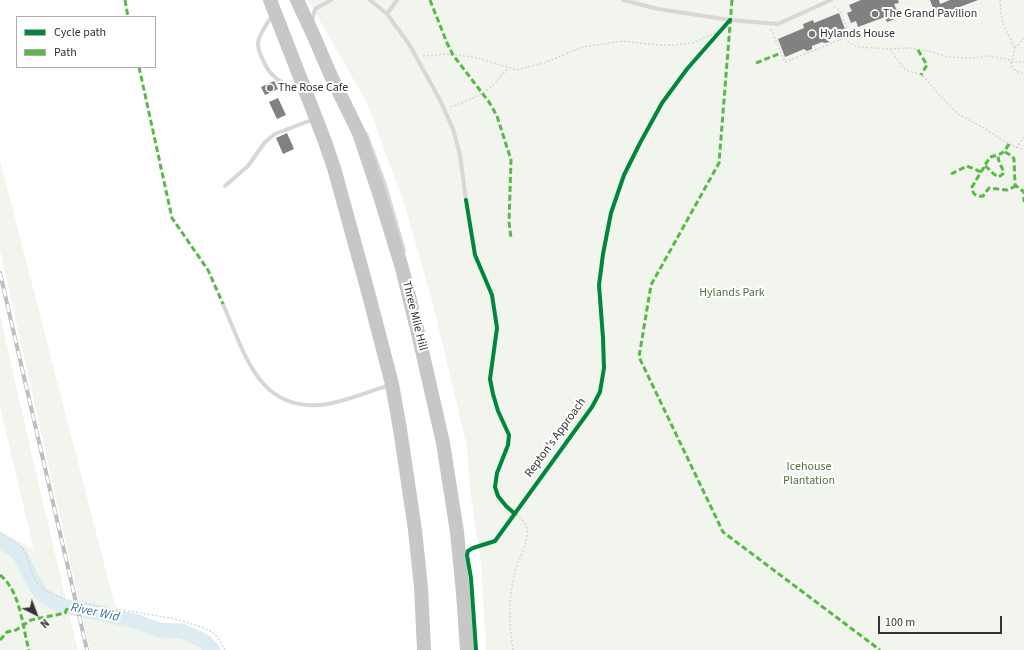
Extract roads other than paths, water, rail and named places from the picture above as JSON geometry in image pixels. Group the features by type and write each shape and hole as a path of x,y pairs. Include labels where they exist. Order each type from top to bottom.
{"highway":[{"name":"Three Mile Hill","path":"297,0 331,76 359,132 390,228 418,333 443,443 454,510 463,593 467,650"},
{"path":"272,6 324,139 342,194 392,384 415,530 421,587 424,650"}],"lane":[{"path":"312,32 312,19 315,9 331,0"},
{"path":"370,0 387,14 416,57 444,108 453,129 460,155 466,200"},
{"path":"387,14 397,0"},
{"path":"623,0 658,9 730,20 778,24 831,1"},
{"path":"272,6 258,43 265,67 283,84 292,88 305,90"},
{"path":"331,76 356,116"},
{"path":"225,186 248,166 265,142 275,134 316,118"},
{"path":"365,129 386,185 406,258"},
{"path":"410,279 418,333"},
{"path":"223,304 256,375 277,397 286,401 313,405 327,404 344,401 392,384"}],"waterway":[{"name":"River Wid","path":"0,541 19,553 41,594 59,605 135,621 159,630 182,631 204,641 213,650"}],"railway":[{"path":"0,273 87,650"}],"place":[{"name":"The Grand Pavilion","path":"875,14"},
{"name":"Hylands House","path":"812,34"},
{"name":"The Rose Cafe","path":"270,88"}],"park label":[{"name":"Hylands Park","path":"732,293"},
{"name":"Icehouse Plantation","path":"809,474"}]}
